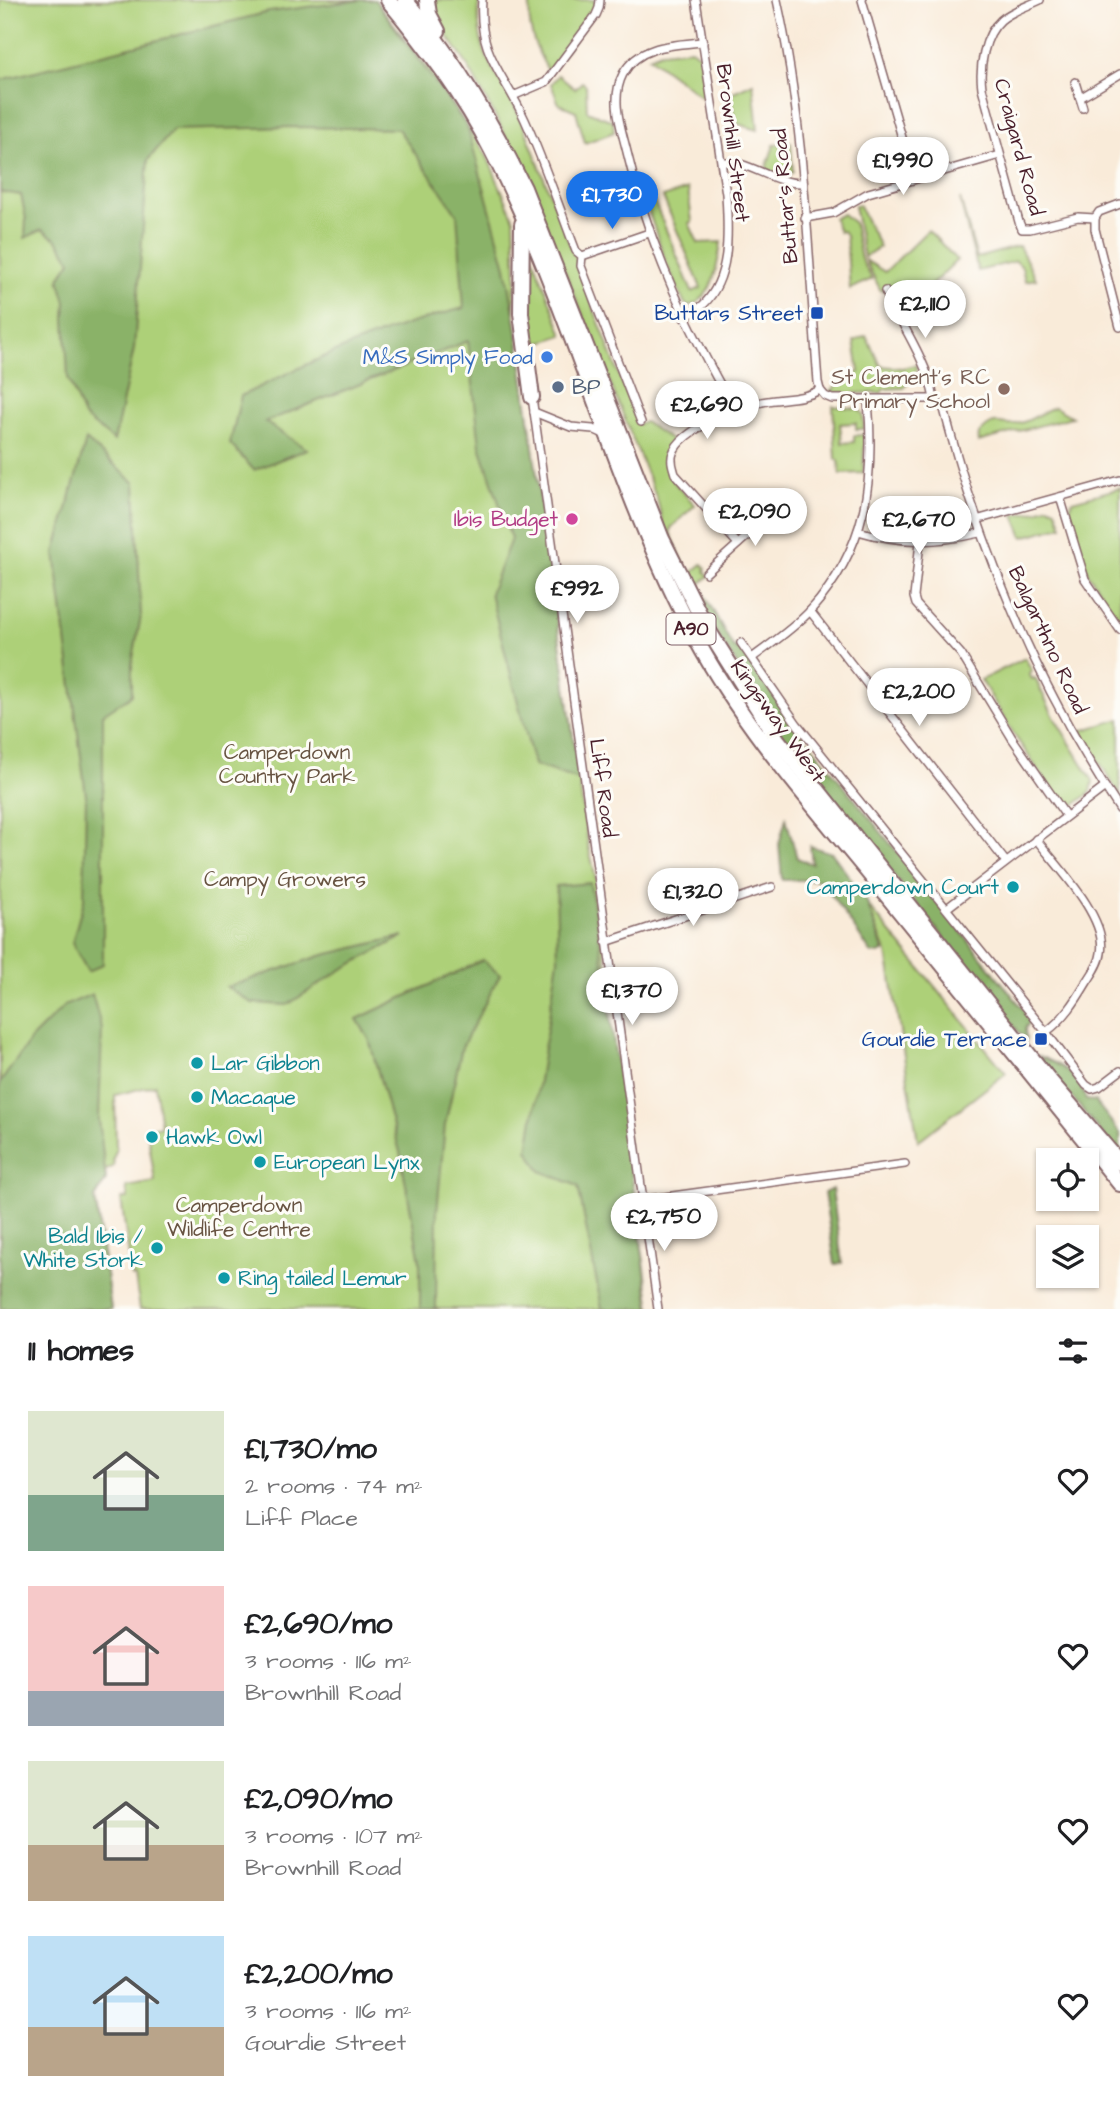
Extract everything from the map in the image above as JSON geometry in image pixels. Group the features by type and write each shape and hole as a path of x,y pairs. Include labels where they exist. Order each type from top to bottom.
{"highway":[{"name":"Kingsway West","path":"388,0 425,44 463,100 492,150 548,277 607,436 666,579 697,642 761,740 1120,1184"},
{"name":"Kingsway West","path":"405,0 452,61 504,147 524,188 662,539 705,625 777,739 1050,1081 1120,1163"},
{"path":"427,0 429,13 452,61"},
{"path":"522,216 521,313 532,397"}],"street":[{"path":"482,0 481,22 489,54 525,119 576,251 582,256"},
{"path":"513,96 546,82 596,15 600,0"},
{"name":"Brownhill Street","path":"684,318 702,305 714,290 722,272 728,222 722,162 696,0"},
{"name":"Buttar's Road","path":"777,0 791,66 820,390"},
{"path":"862,0 914,179"},
{"name":"Craigard Road","path":"1041,0 999,22 984,55 982,88 1018,222 1022,229 1030,229 1077,217 1095,218 1099,212 1120,204"},
{"path":"703,42 660,47 643,53 623,74 617,90 617,108 631,172 649,233 684,318 735,411"},
{"path":"1080,98 1120,74"},
{"path":"1074,82 1083,108"},
{"path":"805,218 832,213 868,192 1000,155"},
{"path":"722,162 731,161 781,181 802,183"},
{"path":"1095,218 1095,229 1120,327"},
{"path":"582,256 649,233"},
{"path":"582,256 581,266 640,418 646,411"},
{"name":"Balgarthno Road","path":"885,291 923,366 932,386 934,399 944,410 980,533 1031,654 1073,735 1120,810"},
{"path":"738,544 674,474 673,453 690,435 735,411 777,400 806,398 820,390 832,399 934,399"},
{"name":"Liff Road","path":"532,397 657,1309"},
{"path":"752,658 810,611 840,568 859,531 871,468 868,400"},
{"path":"534,412 571,428 593,429 607,436"},
{"path":"976,520 1120,480"},
{"path":"1060,497 1085,579 1120,630"},
{"path":"706,573 785,502"},
{"path":"859,531 884,539 920,542 980,533"},
{"path":"920,542 914,597 916,604 961,654 1012,738 1066,816"},
{"path":"810,611 1006,862"},
{"path":"741,643 797,724 947,908 1086,1085 1092,1089 1099,1087 1120,1071"},
{"path":"947,908 1105,787"},
{"path":"1036,839 1093,913 1101,939 1101,954 1096,967 1071,1010 1046,1032"},
{"path":"606,942 772,887"},
{"path":"643,1200 905,1164"}],"green space":[{"name":"Camperdown Country Park","path":"0,0 375,0 432,73 487,156 514,219 514,311 588,845 601,912 619,1095 651,1309 140,1309 135,1277 132,1277 121,1199 128,1198 126,1187 155,1182 147,1129 161,1126 155,1085 115,1095 114,1166 105,1171 106,1180 95,1198 111,1309 0,1309"},
{"path":"375,0 467,126 506,267 516,324 579,780 534,765 490,593 511,539 480,446 468,341 265,422 307,449 254,470 230,444 241,396 350,346 406,325 464,308 457,214 398,129 295,127 173,130 148,160 134,349 114,441 84,417 68,378 66,302 59,279 71,261 57,240 42,230 25,238 26,219 21,195 0,192 0,80 269,12"},
{"path":"430,0 479,0 479,21 485,53 523,124 577,259 638,424 645,422 674,442 669,452 668,470 676,484 695,505 670,532 689,575 686,577 665,531 657,499 539,207 501,127 466,63 432,13"},
{"path":"531,0 594,0 596,4 593,14 549,72 533,38 529,19"},
{"path":"691,49 699,55 706,100 649,57 661,52"},
{"path":"558,75 575,89 582,82 586,85 587,111 613,121 614,132 585,143 576,111 559,104 551,84"},
{"path":"753,83 758,130 735,123 731,97 720,98"},
{"path":"791,143 793,172 784,177 766,169 774,145"},
{"path":"688,189 692,222 689,223 698,243 721,242 709,289 696,303 687,306 667,265 646,204 654,201 692,292 701,288 663,197"},
{"path":"960,199 977,258 1019,246 1036,279 1025,281 1022,267 1016,261 978,271"},
{"path":"858,204 880,247 864,257 854,206"},
{"path":"843,214 854,223 861,259 872,279 850,289 846,235 843,231 839,232 834,218"},
{"path":"928,230 957,260 913,303 894,284 897,291 892,294 888,287 881,291 865,260 885,272"},
{"path":"527,241 563,335 533,345 526,304"},
{"path":"866,336 881,366 902,368 916,365 917,369 904,388 884,389 881,393 831,391 841,381 859,372 854,341"},
{"path":"833,406 859,409 863,414 864,429 856,429 856,423 840,424 842,443 854,442 854,436 865,434 863,473 840,474 839,461 836,459"},
{"path":"1055,407 1072,417 978,442 979,434 991,424 1020,423"},
{"path":"86,440 135,483 141,616 132,664 132,695 103,714 103,964 88,972 72,943 84,900 86,796 55,553"},
{"path":"1120,488 1120,622 1088,573 1069,509 1072,501"},
{"path":"1048,506 1056,509 1062,526 1023,537 1014,515 1038,511"},
{"path":"702,564 709,576 699,585 689,575"},
{"path":"689,575 699,585 733,647 743,652 795,725 1032,1020 1025,1028 1026,1041 782,735 710,623 686,577"},
{"path":"1025,658 1032,671 1029,673 1032,679 1035,678 1054,717 1093,781 1091,792 1073,806 1062,805 981,680"},
{"path":"1120,719 1120,795 1080,731"},
{"path":"786,818 797,858 812,864 810,846 832,853 866,900 884,952 872,954 821,880 782,880 779,844"},
{"path":"590,883 650,1309 602,1309 578,1186 541,1171 528,1150 558,959 556,886"},
{"path":"867,904 1006,1073 918,1141 887,953"},
{"path":"404,936 341,970 287,1005 252,1003 227,987 320,956"},
{"path":"483,960 500,975 462,1047 445,1125 437,1212 436,1309 420,1309 420,1261 400,1152 369,1039 357,1019"},
{"path":"92,994 102,1029 99,1120 106,1180 95,1198 111,1309 0,1309 0,1083 31,1039 64,1006"},
{"path":"1038,1056 1054,1062 1068,1072 1079,1084 1086,1100 1095,1101 1120,1133 1120,1156"},
{"path":"832,1189 842,1263 835,1264 824,1193"}],"place":[{"name":"Buttars Street","path":"817,313"},
{"name":"M&S Simply Food","path":"547,357"},
{"name":"BP","path":"558,387"},
{"name":"St Clement's RC Primary School","path":"1004,389"},
{"name":"Ibis Budget","path":"572,519"},
{"name":"Camperdown Court","path":"1013,887"},
{"name":"Gourdie Terrace","path":"1041,1039"},
{"name":"Lar Gibbon","path":"197,1063"},
{"name":"Macaque","path":"197,1097"},
{"name":"Hawk Owl","path":"152,1137"},
{"name":"European Lynx","path":"260,1162"},
{"name":"Bald Ibis / White Stork","path":"157,1248"},
{"name":"Ring tailed Lemur","path":"224,1278"}],"park label":[{"name":"Campy Growers","path":"285,879"},
{"name":"Camperdown Wildlife Centre","path":"239,1217"}]}
